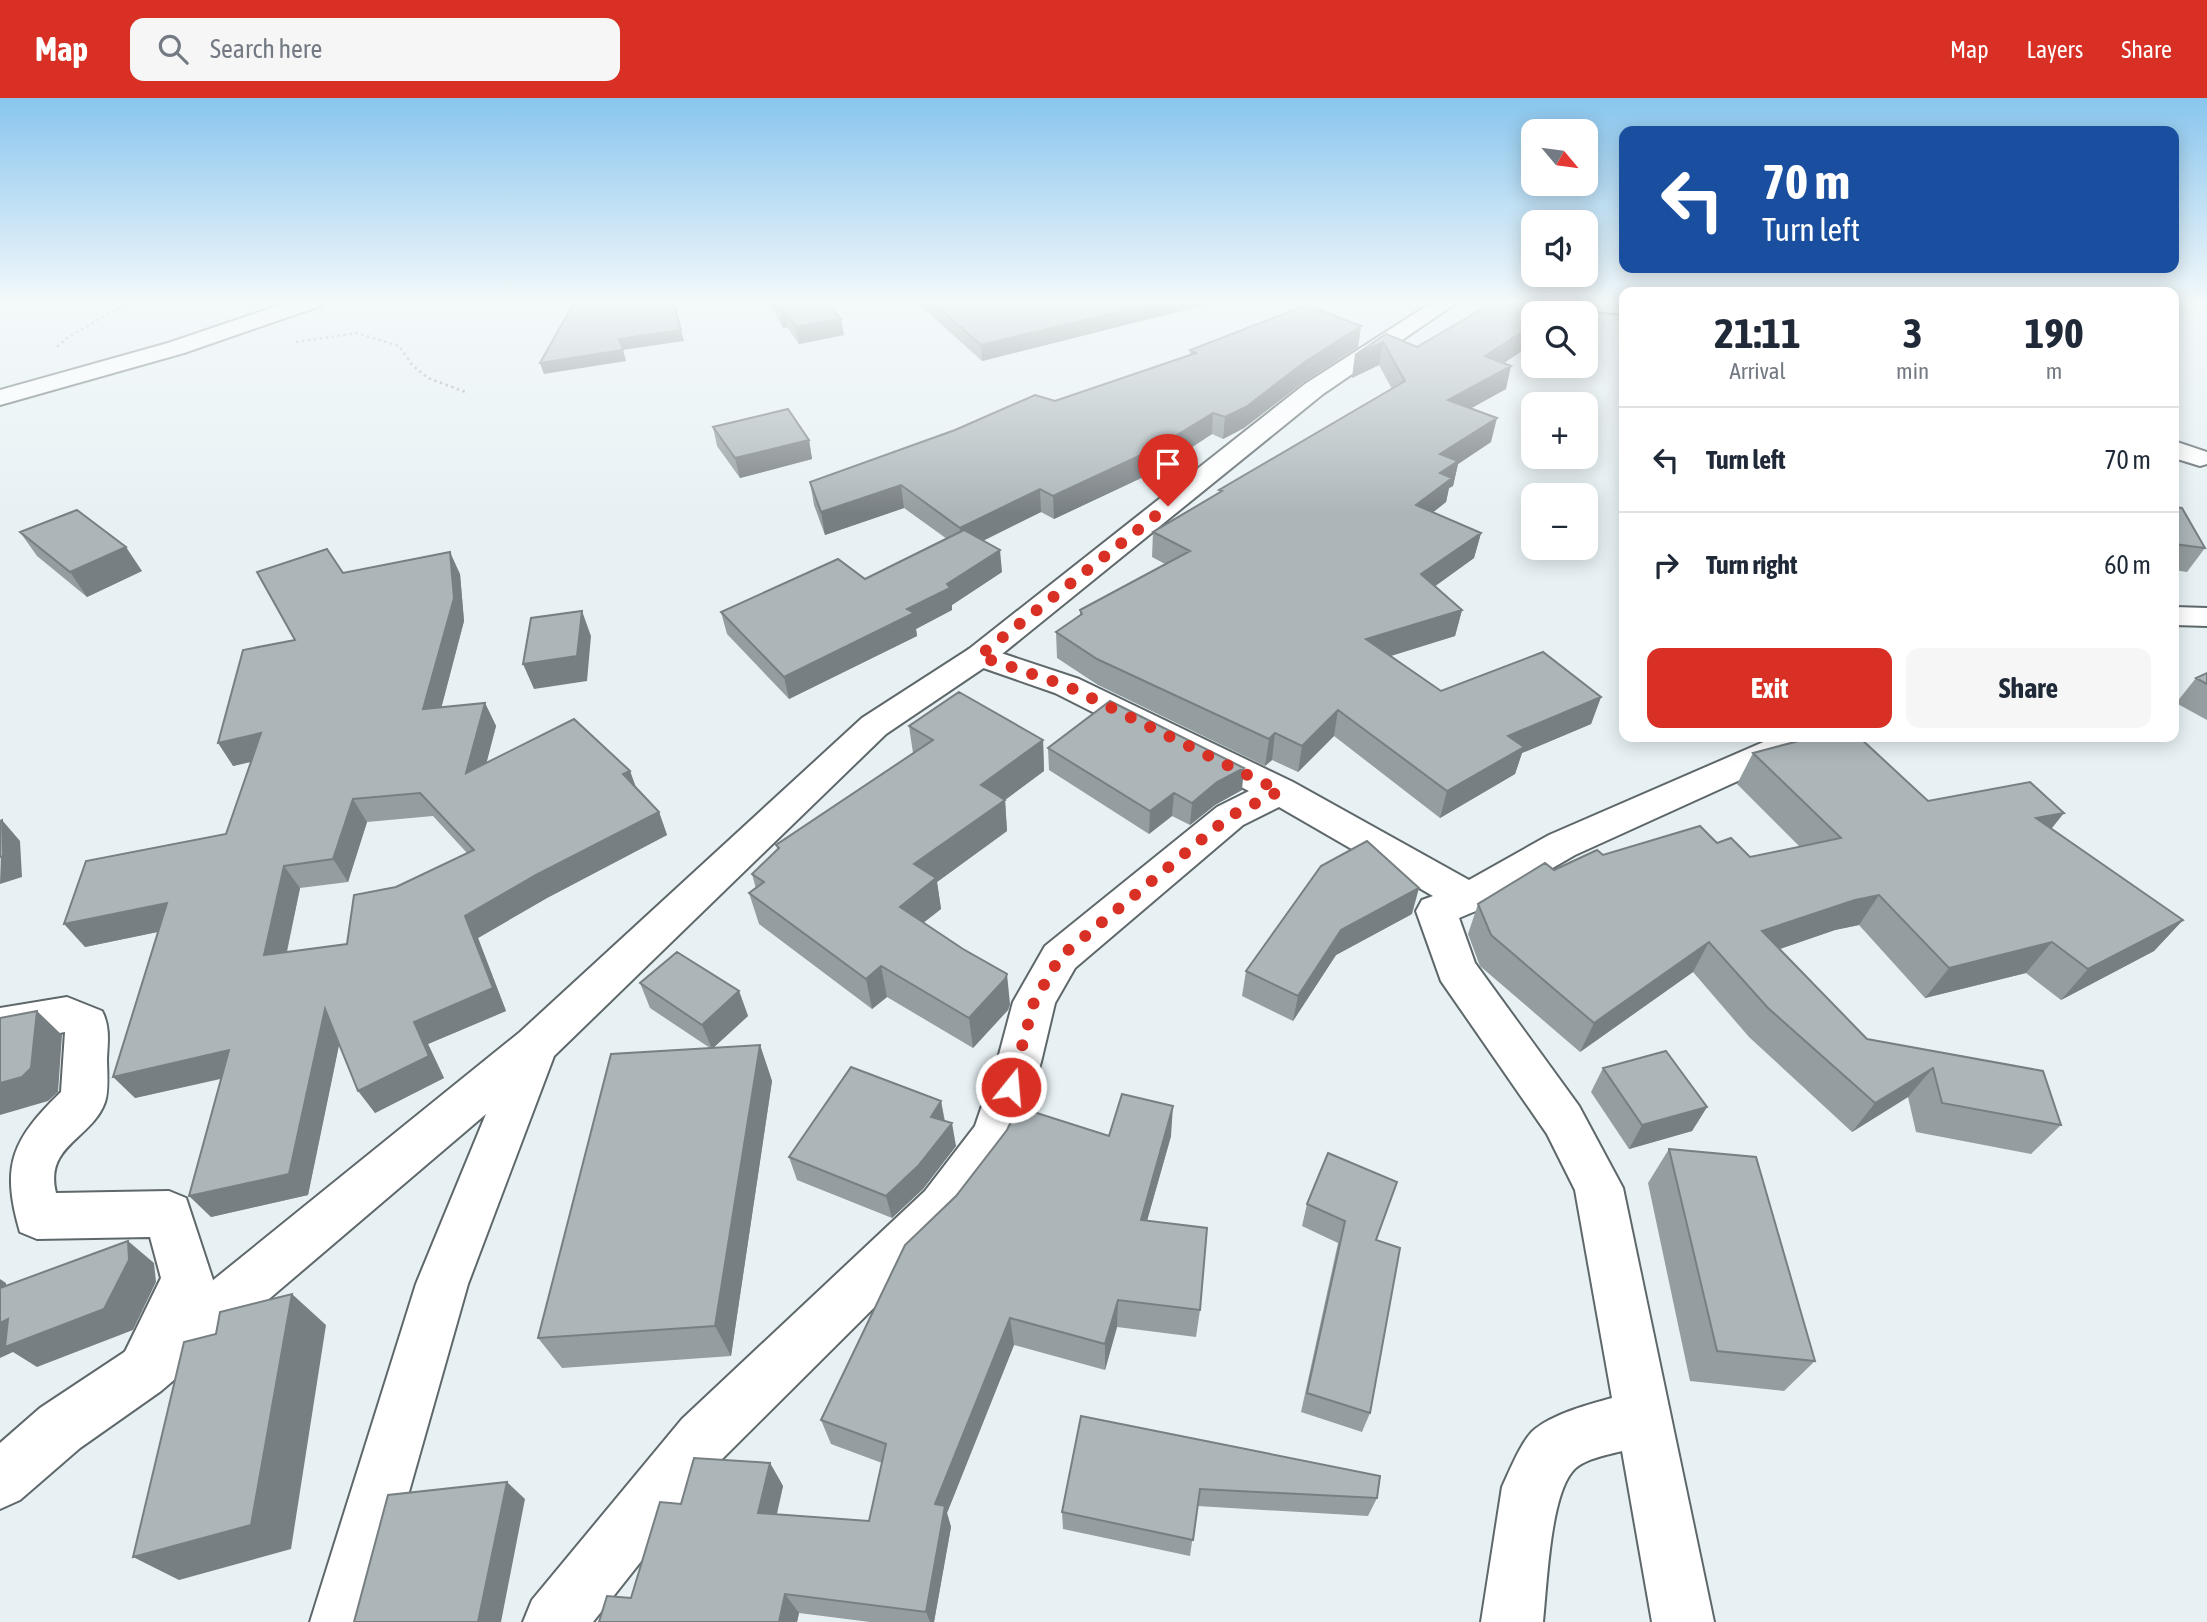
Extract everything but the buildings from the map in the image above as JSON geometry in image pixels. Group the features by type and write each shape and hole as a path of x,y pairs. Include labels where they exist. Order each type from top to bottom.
{"street":[{"path":"0,398 90,372"},
{"path":"0,1480 60,1428 142,1372 536,1045 874,726 979,656 1314,389 1340,372"},
{"path":"2179,451 2200,458"},
{"path":"2179,616 2207,617"},
{"path":"979,656 1067,686 1280,791 1469,898"},
{"path":"1683,1622 1599,1188 1563,1120 1456,969 1436,911 1469,898 1562,845 1794,742"},
{"path":"554,1622 702,1439 942,1207 995,1136 1034,1002 1060,957 1230,816 1280,791"},
{"path":"0,1026 67,1014 87,1023 83,1100 39,1145 29,1178 37,1216 169,1214 187,1280 142,1372"},
{"path":"341,1622 442,1284 536,1045"},
{"path":"1512,1622 1531,1487 1553,1450 1589,1432 1643,1417"}],"path":[{"path":"419,372 440,384 468,393"}],"route":[{"path":"1011,1087 1034,1002 1060,957 1230,816 1280,791 1067,686 979,656 1168,506"}]}
